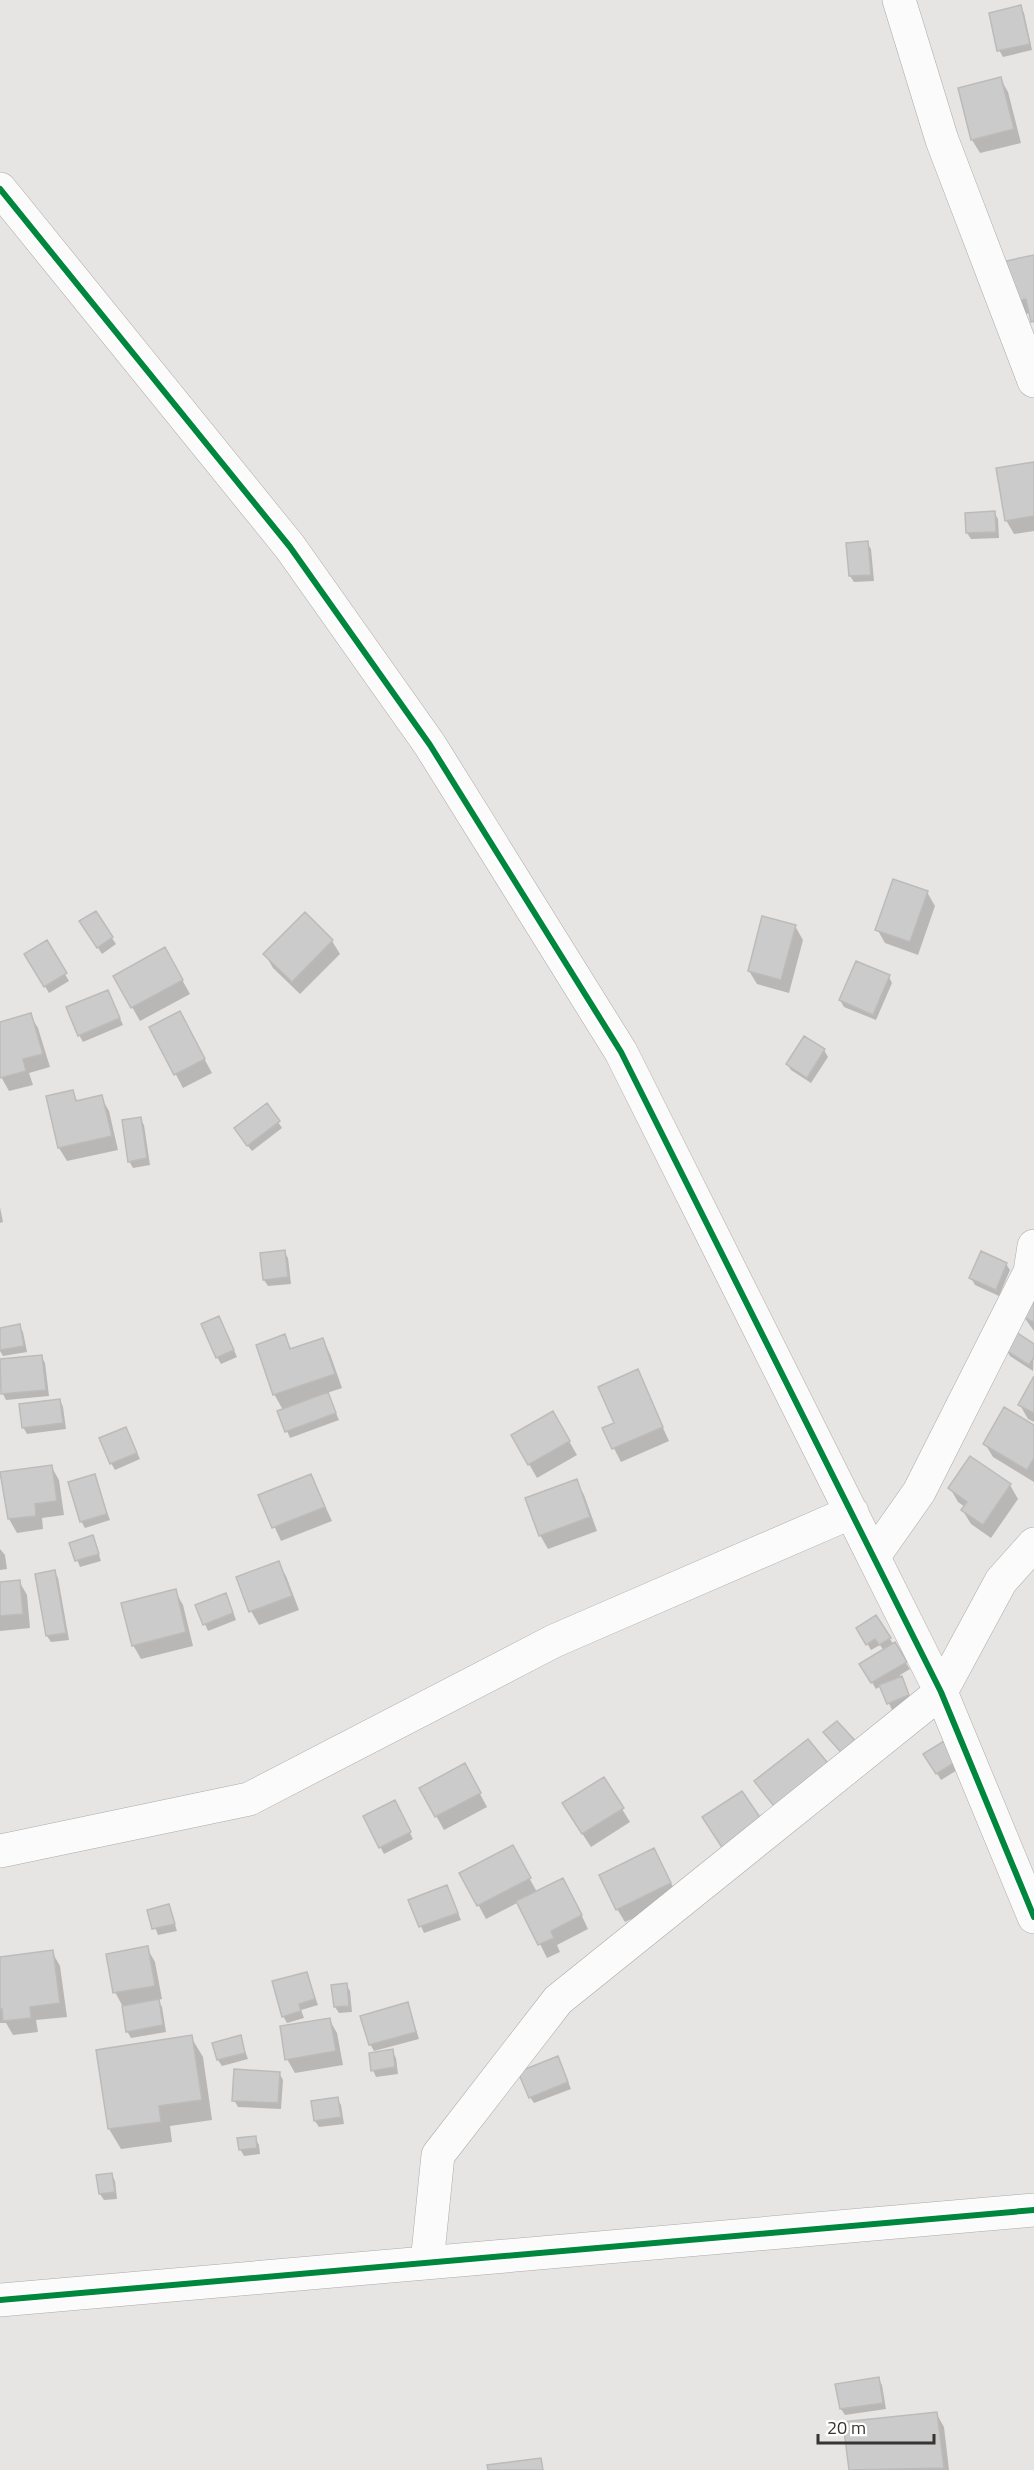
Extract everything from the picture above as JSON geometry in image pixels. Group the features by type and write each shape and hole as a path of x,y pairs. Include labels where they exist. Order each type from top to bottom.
{"street":[{"path":"899,0 942,140 1034,381"},
{"path":"0,189 290,547 430,745 621,1052 941,1692 1034,1917"},
{"path":"874,1556 919,1492 1030,1272 1034,1246"},
{"path":"0,1851 249,1799 554,1641 852,1512"},
{"path":"427,2263 438,2156 558,2000 941,1692 1000,1581 1034,1544"},
{"path":"0,2300 763,2236 1034,2210"}],"building":[{"path":"1021,5 1030,44 997,51 989,13"},
{"path":"1001,77 1014,129 971,140 958,88"},
{"path":"1034,255 1034,321 1031,322 1026,299 1015,301 1006,261"},
{"path":"1034,462 1034,516 1005,521 996,468"},
{"path":"995,511 996,532 966,533 965,513"},
{"path":"868,541 871,575 849,576 846,543"},
{"path":"893,879 928,891 910,942 875,930"},
{"path":"96,911 113,937 97,948 79,921"},
{"path":"305,912 333,940 292,982 263,954"},
{"path":"762,916 796,925 781,980 748,971"},
{"path":"47,940 67,973 44,987 24,954"},
{"path":"165,947 183,980 131,1008 113,976"},
{"path":"856,961 890,975 873,1015 839,1000"},
{"path":"108,990 120,1018 78,1036 66,1007"},
{"path":"180,1011 205,1059 174,1075 149,1027"},
{"path":"31,1013 43,1054 23,1059 26,1071 0,1078 0,1022"},
{"path":"804,1036 825,1049 807,1078 786,1064"},
{"path":"73,1090 76,1101 102,1095 112,1136 58,1148 46,1096"},
{"path":"267,1103 280,1121 247,1146 234,1128"},
{"path":"141,1117 147,1158 128,1162 122,1120"},
{"path":"285,1250 288,1277 263,1280 260,1253"},
{"path":"981,1251 1007,1263 996,1290 969,1278"},
{"path":"1034,1291 1034,1322 1023,1317"},
{"path":"219,1316 234,1350 216,1358 201,1324"},
{"path":"20,1324 24,1346 0,1350 0,1328"},
{"path":"1016,1332 1034,1344 1034,1357 1029,1365 1004,1349"},
{"path":"285,1334 290,1349 323,1338 335,1374 273,1395 256,1345"},
{"path":"42,1355 46,1390 1,1394 0,1359"},
{"path":"638,1369 663,1427 612,1449 602,1428 614,1423 598,1387"},
{"path":"1034,1376 1034,1413 1018,1405"},
{"path":"328,1392 336,1413 285,1432 277,1411"},
{"path":"60,1399 63,1423 22,1428 19,1404"},
{"path":"1004,1407 1034,1425 1034,1458 1027,1470 983,1444"},
{"path":"553,1411 570,1441 528,1465 511,1435"},
{"path":"126,1427 137,1453 110,1464 99,1438"},
{"path":"970,1456 1011,1484 983,1525 961,1510 967,1502 948,1488"},
{"path":"52,1465 57,1501 35,1504 36,1516 8,1519 0,1472"},
{"path":"95,1474 107,1514 80,1522 68,1482"},
{"path":"311,1474 325,1507 272,1528 258,1495"},
{"path":"577,1479 590,1517 539,1536 525,1498"},
{"path":"93,1535 99,1554 75,1561 69,1543"},
{"path":"279,1561 292,1596 249,1612 236,1577"},
{"path":"55,1570 66,1633 46,1636 35,1574"},
{"path":"20,1580 23,1614 0,1616 0,1582"},
{"path":"176,1589 186,1632 132,1646 121,1603"},
{"path":"226,1593 233,1613 203,1625 195,1605"},
{"path":"876,1615 891,1638 879,1645 875,1639 866,1645 856,1628"},
{"path":"895,1642 907,1662 871,1683 859,1664"},
{"path":"902,1676 909,1695 887,1704 879,1685"},
{"path":"837,1721 861,1747 847,1759 823,1732"},
{"path":"808,1739 831,1767 777,1810 754,1781"},
{"path":"944,1741 957,1761 936,1774 923,1754"},
{"path":"465,1763 481,1793 435,1817 419,1788"},
{"path":"604,1777 624,1808 582,1834 562,1803"},
{"path":"742,1791 766,1826 725,1852 702,1817"},
{"path":"395,1800 411,1832 379,1848 363,1816"},
{"path":"513,1845 531,1878 477,1906 459,1873"},
{"path":"654,1848 671,1883 616,1910 599,1875"},
{"path":"563,1878 582,1915 551,1931 554,1938 538,1945 516,1901"},
{"path":"447,1885 458,1913 419,1927 408,1900"},
{"path":"169,1904 175,1924 152,1929 147,1910"},
{"path":"148,1946 155,1986 113,1993 106,1954"},
{"path":"53,1950 60,2003 30,2007 31,2018 3,2021 2,2009 0,2009 0,1957"},
{"path":"307,1972 315,1999 299,2004 301,2011 282,2017 272,1981"},
{"path":"347,1983 349,2006 334,2007 331,1985"},
{"path":"159,1999 163,2025 126,2032 122,2006"},
{"path":"408,2002 416,2032 369,2045 360,2016"},
{"path":"330,2018 336,2051 285,2060 280,2026"},
{"path":"192,2035 202,2100 159,2106 161,2122 108,2129 96,2050"},
{"path":"241,2035 245,2053 217,2060 212,2043"},
{"path":"393,2049 395,2067 371,2071 369,2053"},
{"path":"558,2056 568,2082 529,2098 518,2072"},
{"path":"234,2069 280,2072 278,2103 232,2101"},
{"path":"338,2097 341,2117 314,2121 311,2101"},
{"path":"256,2136 257,2148 239,2150 237,2138"},
{"path":"112,2173 115,2192 99,2194 96,2175"},
{"path":"879,2377 883,2403 840,2409 835,2384"},
{"path":"937,2412 944,2468 849,2470 843,2422"},
{"path":"541,2458 543,2470 488,2470 487,2465"}],"cycle path":[{"path":"0,189 290,547 430,745 621,1052 941,1692 1034,1917"},
{"path":"0,2300 1034,2210"}]}
